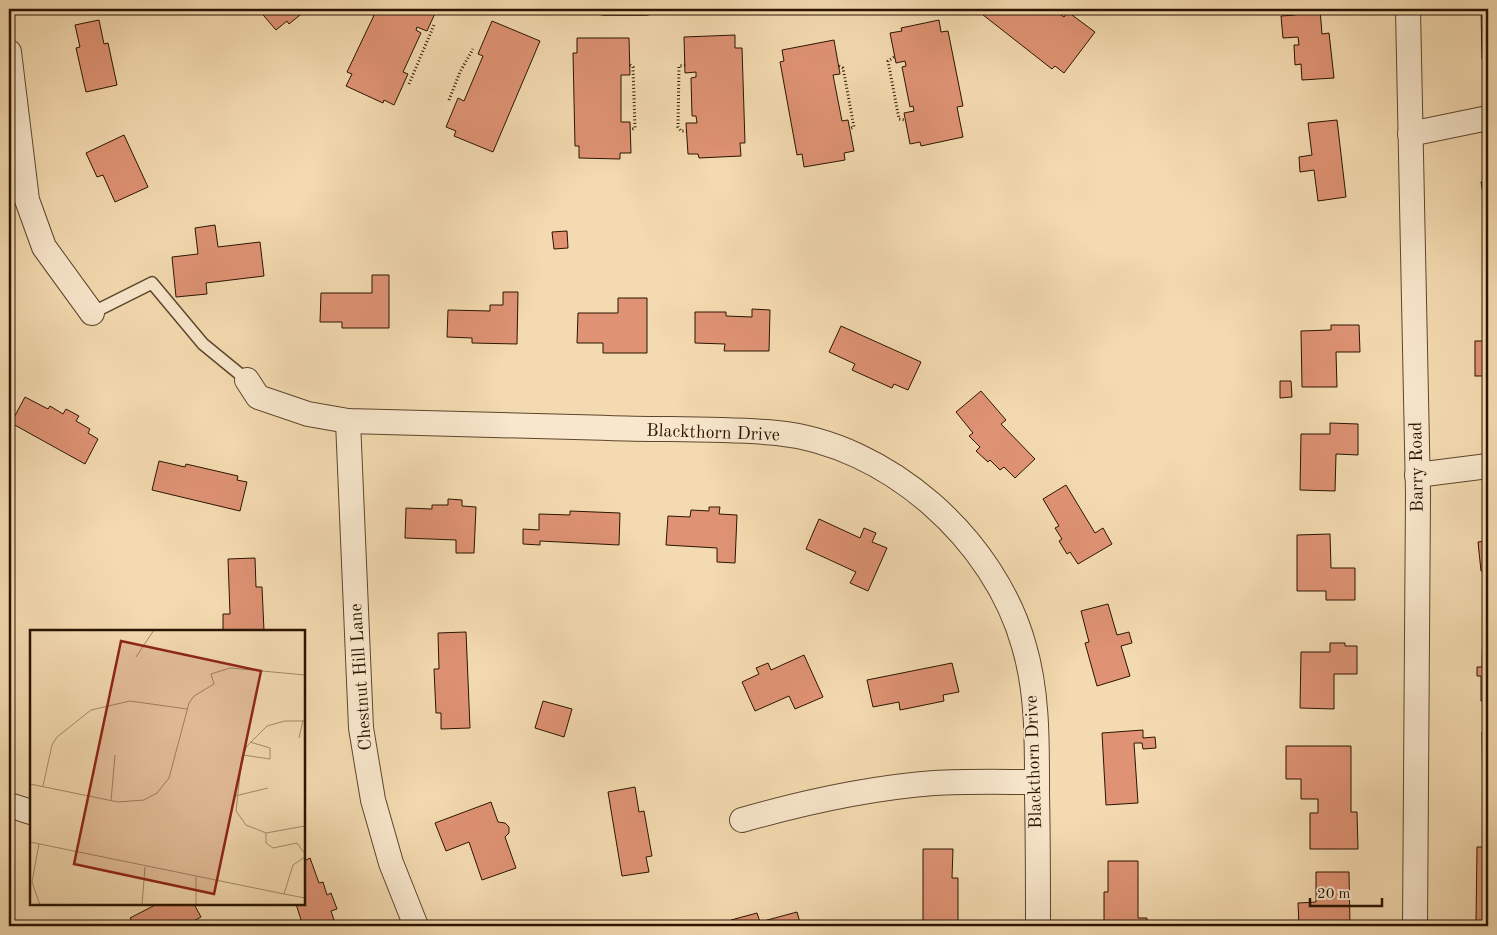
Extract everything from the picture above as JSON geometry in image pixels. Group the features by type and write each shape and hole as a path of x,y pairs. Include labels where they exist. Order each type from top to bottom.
{"street":[{"name":"Barry Road","path":"1408,9 1417,476 1414,926"},
{"path":"9,52 27,200 44,247 92,313"},
{"path":"1410,134 1488,118"},
{"name":"Blackthorn Drive","path":"247,380 258,397 308,414 348,421 779,434 857,455 925,499 965,536 990,571 1009,604 1025,647 1037,738 1038,926"},
{"name":"Chestnut Hill Lane","path":"348,421 361,728 373,800 391,863 416,926"},
{"path":"1417,476 1488,466"},
{"path":"742,820 804,802 871,790 935,783 1037,782"},
{"path":"9,805 30,812"}],"lane":[{"path":"604,9 646,9"},
{"path":"92,313 152,283 203,344 247,380"}],"path":[{"path":"1072,15 1074,9"},
{"path":"409,84 434,25"},
{"path":"449,100 472,49"},
{"path":"894,57 888,60 892,87 899,119 905,120"},
{"path":"630,65 634,67 635,128 630,130"},
{"path":"686,65 679,66 677,96 678,127 681,131 687,131"},
{"path":"839,66 843,68 854,127 849,129"}],"building":[{"path":"258,9 303,9 305,11 289,24 287,21 276,30"},
{"path":"377,9 437,9 427,31 417,27 416,30 421,33 403,72 408,74 394,105 384,100 383,103 346,86 352,74 347,72"},
{"path":"979,9 1052,9 1064,17 1068,12 1095,32 1064,73 1055,66 1052,69 978,11"},
{"path":"1294,9 1320,9 1322,34 1329,33 1334,78 1302,80 1301,64 1295,65 1294,45 1299,45 1298,37 1283,38 1281,16 1295,15"},
{"path":"1481,9 1488,9 1488,59 1482,59"},
{"path":"99,20 104,44 108,43 117,85 86,92 76,48 80,47 75,25"},
{"path":"939,20 941,32 948,31 963,106 957,107 963,137 921,146 920,142 910,144 904,113 914,111 913,106 910,107 902,67 906,66 905,61 896,63 890,33 902,31 901,28"},
{"path":"492,21 540,41 493,152 454,136 456,131 446,127 458,98 464,101 483,56 478,54"},
{"path":"735,35 735,48 742,48 745,143 740,143 741,156 699,158 698,154 688,154 686,123 697,123 696,116 692,116 691,78 696,77 696,72 685,73 684,37"},
{"path":"577,38 629,38 630,75 621,75 621,122 630,122 631,153 620,153 620,159 579,158 579,146 575,146 573,53 577,53"},
{"path":"834,40 840,74 833,75 842,121 848,120 854,151 844,153 845,160 804,167 802,154 797,155 780,62 784,61 782,50"},
{"path":"1337,120 1346,197 1318,201 1314,170 1300,172 1299,157 1312,155 1308,123"},
{"path":"124,135 148,187 115,202 103,175 97,177 86,153"},
{"path":"1488,180 1488,223 1481,182"},
{"path":"215,225 218,247 260,242 264,276 206,283 207,294 176,297 172,257 198,254 195,228"},
{"path":"567,231 568,248 554,249 552,232"},
{"path":"372,275 389,275 389,328 342,328 342,322 320,322 321,293 372,293"},
{"path":"503,292 518,292 517,344 472,343 472,338 447,337 448,310 490,311 490,305 503,305"},
{"path":"618,298 647,298 647,353 603,353 603,343 577,343 578,313 618,313"},
{"path":"752,309 770,310 769,351 724,351 725,344 695,343 695,312 726,312 726,316 752,317"},
{"path":"1331,325 1359,325 1360,352 1336,352 1337,387 1302,387 1301,331 1331,330"},
{"path":"841,326 921,362 908,390 894,384 892,388 852,370 855,364 829,352"},
{"path":"1475,341 1488,341 1488,376 1475,376"},
{"path":"1280,381 1291,381 1292,397 1280,398"},
{"path":"981,391 1006,420 1001,424 1035,459 1015,478 1004,467 1000,470 990,460 988,462 976,451 980,447 969,436 973,433 956,412"},
{"path":"25,397 48,409 50,406 63,414 66,409 79,416 76,421 90,429 88,433 98,439 85,464 11,423"},
{"path":"1330,423 1358,424 1358,455 1336,454 1335,491 1300,490 1301,434 1330,434"},
{"path":"159,461 185,467 186,464 238,476 237,480 247,482 240,511 152,490"},
{"path":"1066,485 1095,533 1103,528 1112,544 1078,564 1070,552 1067,554 1059,541 1062,539 1055,528 1059,526 1043,499"},
{"path":"448,499 462,500 462,506 476,507 474,553 456,553 456,540 405,538 406,508 432,509 432,505 448,505"},
{"path":"709,507 720,507 719,514 737,515 735,563 717,562 717,548 666,545 668,516 690,517 691,510 709,511"},
{"path":"570,511 620,513 619,545 540,541 540,545 523,544 523,529 539,530 539,514 570,515"},
{"path":"819,519 860,538 864,528 876,533 872,542 887,548 868,591 850,583 856,572 806,549"},
{"path":"1330,534 1331,568 1355,568 1355,600 1326,600 1326,591 1297,591 1297,535"},
{"path":"1488,541 1488,570 1481,571 1478,542"},
{"path":"255,558 256,587 262,587 264,630 223,630 223,614 230,614 228,559"},
{"path":"1108,604 1117,635 1129,632 1132,643 1121,646 1130,676 1097,686 1085,643 1089,642 1081,611"},
{"path":"1483,619 1488,619 1488,701 1481,701 1481,676 1477,676 1477,667 1482,667"},
{"path":"466,632 470,728 441,729 441,713 436,713 434,669 439,669 438,633"},
{"path":"1330,643 1345,643 1345,646 1357,646 1357,674 1334,674 1334,709 1300,708 1301,652 1330,652"},
{"path":"804,655 823,697 795,709 789,696 755,711 742,682 759,674 756,668 768,663 771,670"},
{"path":"952,663 959,692 943,695 944,701 900,710 899,702 873,707 867,680"},
{"path":"543,701 572,709 564,737 535,728"},
{"path":"1143,730 1143,738 1155,737 1156,748 1143,749 1142,743 1134,743 1138,803 1106,805 1102,733"},
{"path":"1482,732 1488,732 1488,811 1483,811"},
{"path":"1286,746 1351,746 1351,812 1357,812 1358,849 1310,849 1310,813 1318,813 1318,799 1301,799 1301,779 1286,779"},
{"path":"635,787 639,812 644,811 652,856 646,857 649,872 622,876 608,792"},
{"path":"491,802 498,822 505,823 509,827 509,833 505,837 516,868 482,880 469,842 446,851 435,823"},
{"path":"1477,847 1488,847 1488,921 1476,921"},
{"path":"923,849 953,849 952,878 958,878 958,926 923,926"},
{"path":"310,858 319,883 323,882 327,895 331,893 337,909 331,911 336,926 303,926 296,905 305,905 305,860"},
{"path":"1108,861 1138,861 1138,918 1147,918 1147,926 1104,926 1104,892 1108,892"},
{"path":"1316,872 1349,872 1350,926 1299,926 1298,903 1316,902"},
{"path":"155,905 195,905 201,917 184,926 123,926 132,921 130,918"},
{"path":"797,912 801,926 732,926 731,920 757,913 760,922"}]}
